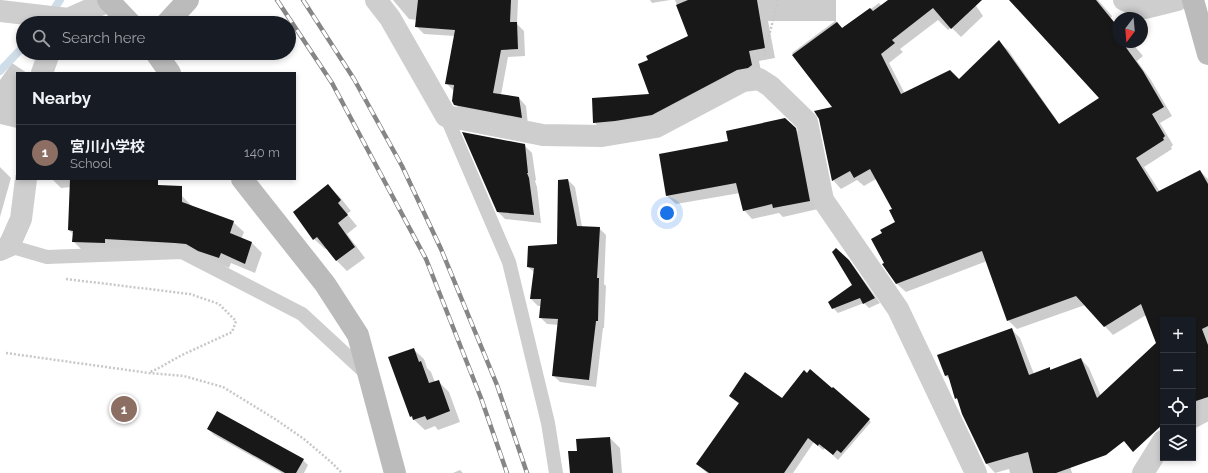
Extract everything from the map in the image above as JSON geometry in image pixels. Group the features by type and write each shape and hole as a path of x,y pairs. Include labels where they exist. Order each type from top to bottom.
{"street":[{"path":"77,16 108,0 123,16"},
{"path":"173,16 188,0"},
{"path":"376,0 390,18 446,116 543,135 602,136 656,127 743,81 759,79 770,86 807,122 823,200 898,308 976,473"},
{"path":"1124,0 1145,8 1176,0"},
{"path":"1193,0 1208,54"},
{"path":"0,11 34,16"},
{"path":"42,72 47,60"},
{"path":"161,60 169,72"},
{"path":"4,248 21,219 26,180"},
{"path":"243,180 325,284 358,335 395,473"},
{"path":"1196,415 1208,409"},
{"path":"1143,473 1160,446"}],"lane":[{"path":"446,116 510,262 548,423 556,473"},
{"path":"4,248 47,257 182,252 302,314 368,375"}],"path":[{"path":"759,79 778,0"},
{"path":"60,278 190,294 219,304 236,321 232,332 149,372"},
{"path":"6,353 184,376 223,387 304,439 342,473"}],"building":[{"path":"418,0 511,0 510,22 517,22 518,49 501,50 493,93 519,97 522,118 454,105 452,101 454,85 445,84 455,30 415,27"},
{"path":"688,0 757,0 765,48 749,51 752,65 748,68 737,70 652,115 593,123 592,98 649,94 638,64 648,60 646,56 688,36 676,5"},
{"path":"888,0 982,0 951,29 933,8 892,40 895,43 881,54 901,94 950,70 959,79 999,40 1059,124 1099,98 1009,0 1096,0 1112,20 1112,48 1126,48 1143,71 1164,107 1152,114 1165,136 1163,138 1164,140 1136,158 1157,192 1200,170 1208,184 1208,326 1202,329 1208,345 1208,397 1196,401 1196,317 1160,317 1160,427 1133,452 1124,441 1106,455 1056,473 1033,473 1028,452 986,464 962,414 957,398 955,399 948,375 945,376 937,355 1012,328 1029,375 1050,367 1050,370 1081,358 1097,398 1156,343 1141,304 1104,327 1076,296 1007,321 982,251 896,284 882,264 884,263 871,239 882,233 880,230 895,222 889,210 892,209 870,169 854,178 850,171 832,181 819,119 814,111 832,107 792,55 837,22 842,28 870,8 873,11"},
{"path":"785,118 796,128 810,201 773,208 772,204 743,211 736,183 666,196 659,154 728,141 726,131"},
{"path":"462,132 525,144 527,173 534,215 497,212"},
{"path":"568,179 577,226 600,227 597,278 599,278 598,321 596,321 589,380 552,376 558,319 539,318 541,299 530,299 534,268 527,267 528,246 557,244 558,180"},
{"path":"70,180 158,180 158,185 182,186 182,202 234,221 230,233 252,242 245,264 221,253 219,258 198,251 186,244 105,239 105,243 72,242 73,231 68,230"},
{"path":"328,184 341,200 338,203 348,215 338,223 355,247 336,261 317,237 313,240 293,212"},
{"path":"836,248 849,260 875,298 863,304 860,298 832,309 828,302 852,285 832,252"},
{"path":"414,348 419,362 421,361 429,383 439,380 450,411 427,420 425,416 413,420 412,416 410,417 388,357"},
{"path":"810,369 870,419 841,453 837,450 833,455 819,444 818,446 808,438 784,473 709,473 696,464 739,403 729,396 745,372 782,398 804,370 807,373"},
{"path":"217,411 304,459 296,473 285,473 207,429"},
{"path":"610,437 613,473 570,473 568,451 577,451 576,439"}],"waterway":[{"path":"56,6 60,0"},
{"path":"0,71 16,54"}],"railway":[{"path":"277,0 288,16"},
{"path":"303,0 354,79 402,166 441,249 497,385 527,473"},
{"path":"296,29 332,83 426,259 481,398 507,473"}],"place":[{"name":"宮川小学校","path":"124,409"}]}
